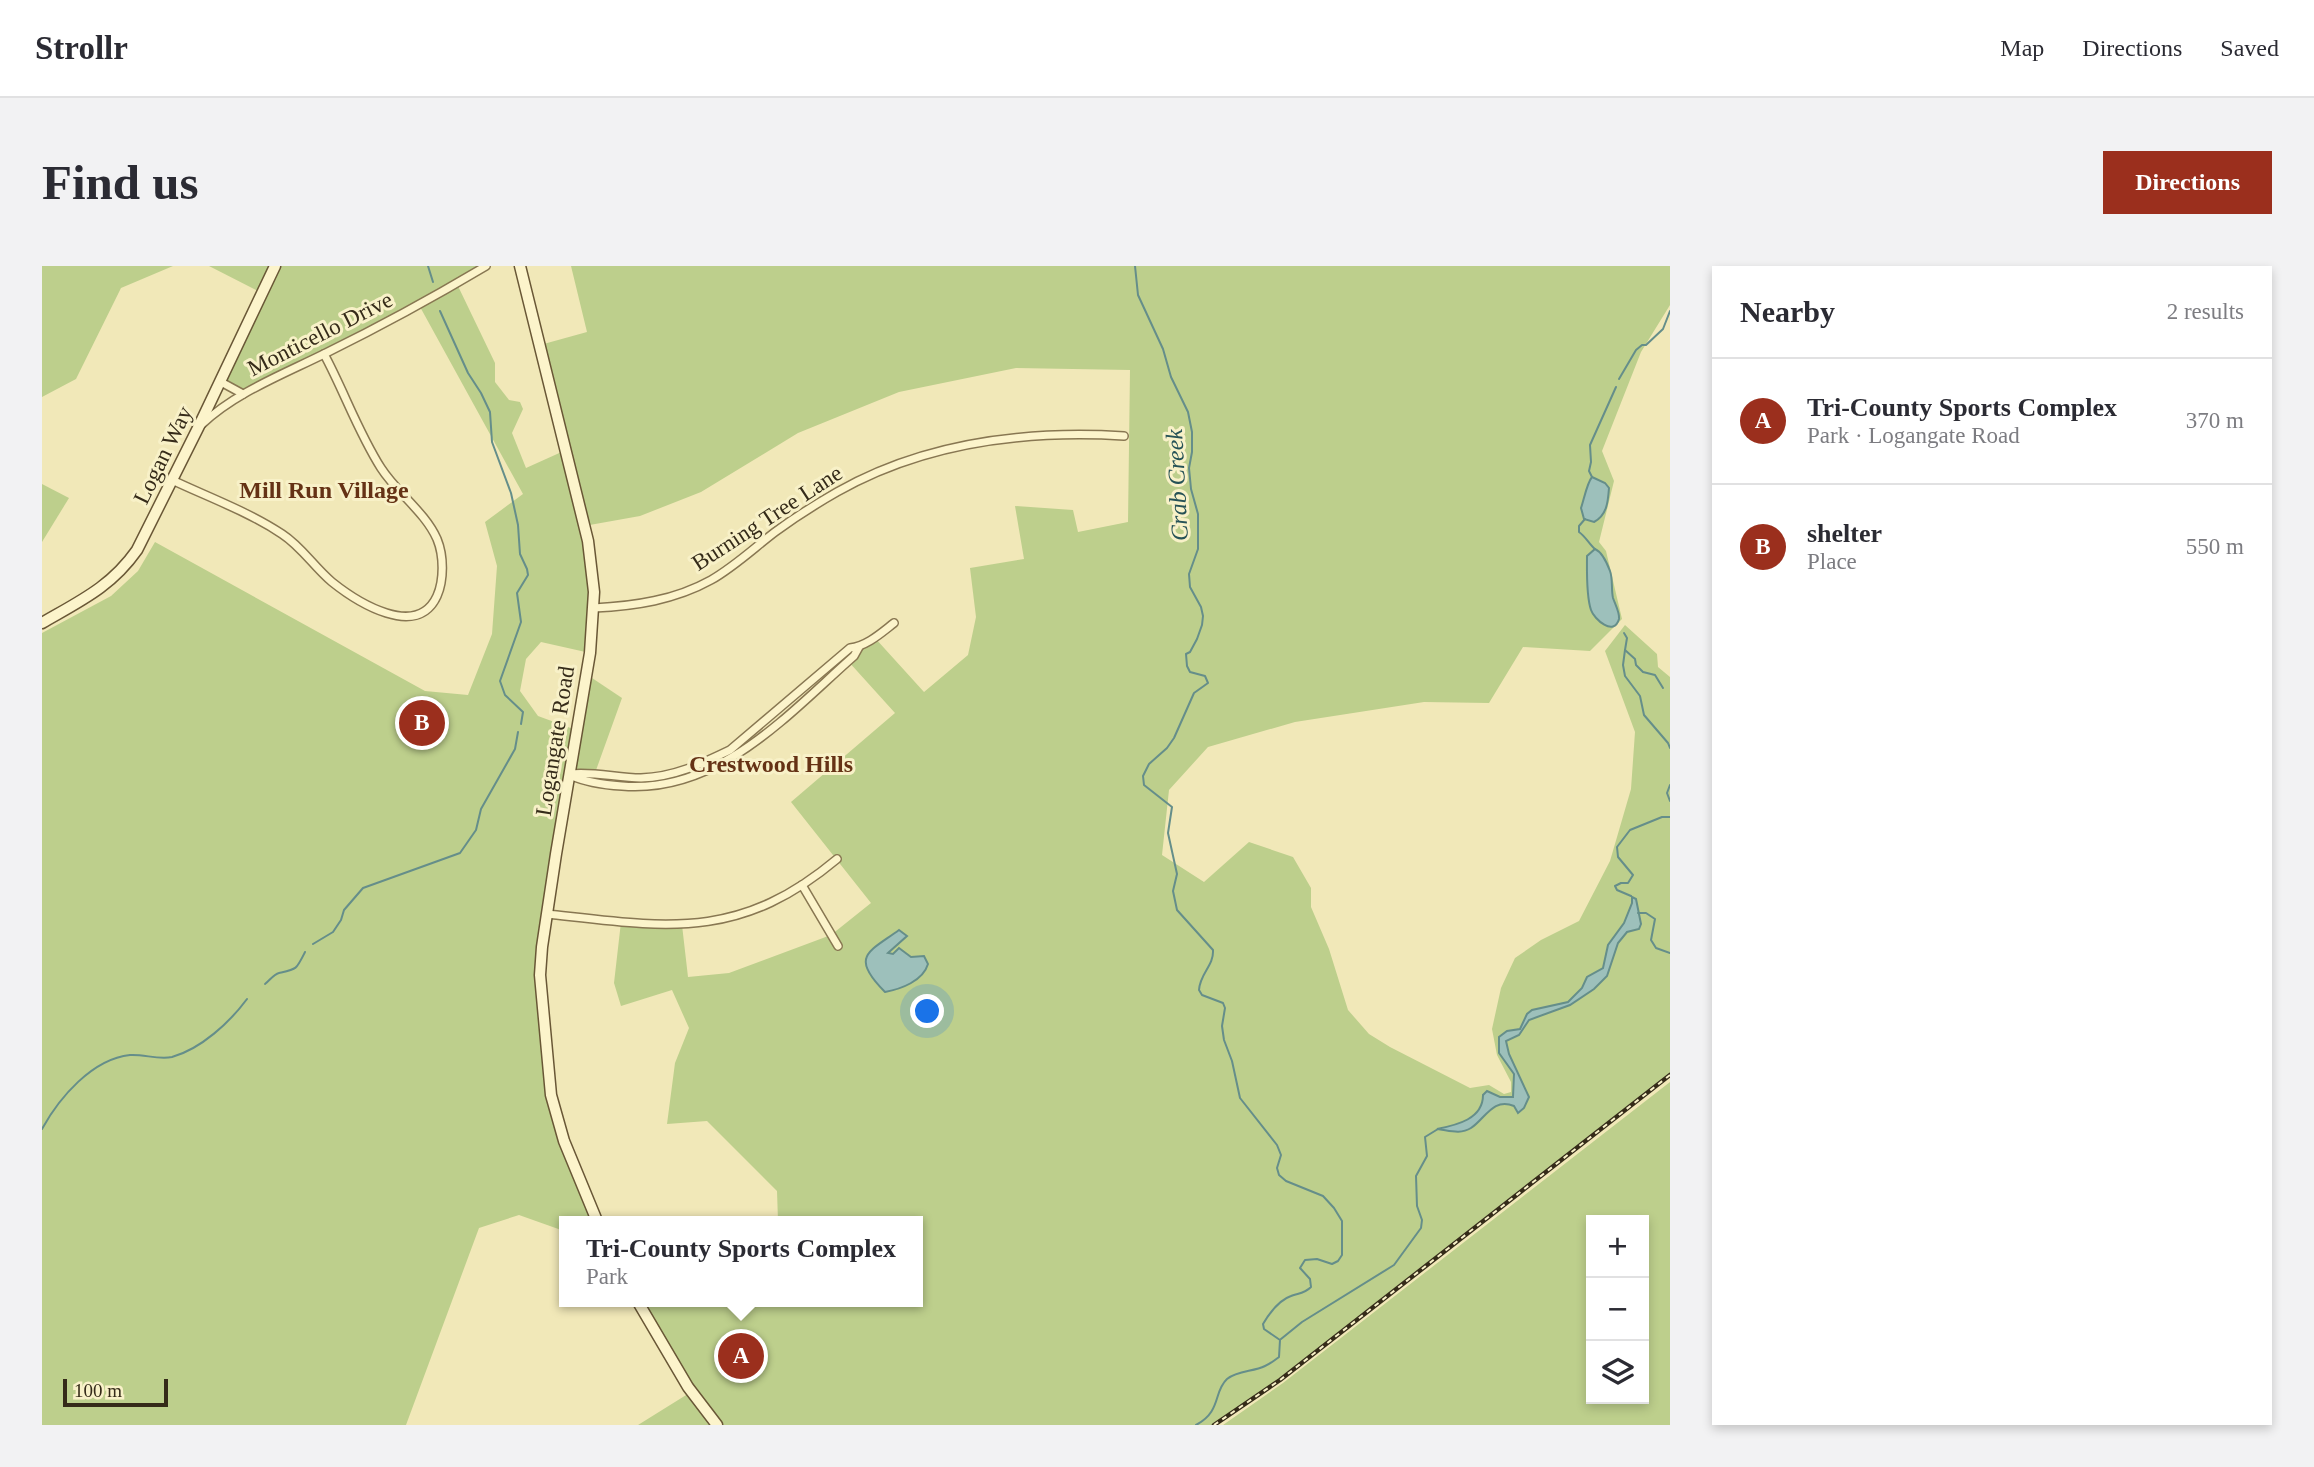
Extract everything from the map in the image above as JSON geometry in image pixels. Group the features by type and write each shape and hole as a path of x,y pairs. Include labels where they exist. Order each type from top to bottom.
{"street":[{"name":"Logan Way","path":"42,622 99,590 119,574 142,542 275,266"},
{"name":"Monticello Drive","path":"198,428 215,412 243,394 385,323 486,266"},
{"name":"Logangate Road","path":"520,266 588,541 594,592 590,653 547,914 540,975 551,1095 564,1141 595,1216"},
{"path":"172,480 283,534 330,580 358,599 397,617 415,616 428,609 436,597 441,580 443,563 437,539 380,468 324,354"},
{"name":"Monticello Drive","path":"220,382 243,394"},
{"name":"Burning Tree Lane","path":"594,608 648,603 696,587 723,573 776,531 838,491 918,457 964,445 1028,435 1124,436"},
{"path":"569,774 585,772 654,777 692,768 732,753 848,661 859,647 894,623"},
{"path":"547,914 648,925 694,924 751,911 788,894 837,859"},
{"path":"802,885 838,946"},
{"path":"641,1307 688,1387 717,1425"}],"green space":[{"path":"42,266 173,266 121,288 76,379 42,397"},
{"path":"209,266 486,266 457,284 495,363 495,382 509,400 520,402 523,409 512,433 526,468 566,450 540,345 587,332 571,266 1670,266 1670,305 1641,352 1602,451 1614,481 1599,542 1606,551 1622,619 1590,651 1523,647 1489,703 1424,702 1295,722 1208,747 1169,790 1162,855 1204,882 1249,842 1293,857 1311,888 1311,907 1329,949 1348,1010 1369,1034 1470,1088 1489,1085 1504,1094 1511,1092 1511,1082 1497,1055 1492,1029 1501,988 1515,958 1541,940 1579,921 1610,861 1631,789 1635,732 1605,651 1625,625 1657,654 1658,667 1670,677 1670,1075 1251,1401 1214,1425 638,1425 691,1392 643,1307 923,1307 923,1216 778,1216 777,1191 707,1121 667,1124 675,1063 689,1028 672,990 621,1006 614,983 621,922 682,925 688,977 729,973 831,935 871,903 791,802 895,713 848,661 859,647 875,638 924,692 968,655 976,617 970,568 1024,559 1015,506 1073,510 1078,532 1128,522 1130,370 1016,368 899,392 798,433 701,492 640,516 584,526 590,554 590,653 541,642 526,659 520,691 538,716 576,730 586,674 622,698 595,773 569,774 542,947 551,1095 595,1216 559,1216 559,1229 519,1215 479,1228 406,1425 42,1425 42,633 111,596 138,571 155,542 425,691 468,695 492,634 497,566 485,522 523,494 419,305 243,394 221,382 262,293"},
{"path":"42,484 69,498 42,542"},
{"path":"1670,1082 1670,1425 1223,1425 1283,1383"}],"water":[{"path":"1592,477 1609,488 1604,512 1594,522 1584,519 1581,508"},
{"path":"1595,549 1604,558 1611,574 1613,598 1619,617 1613,626 1600,622 1589,604 1587,556"},
{"path":"1632,897 1636,899 1641,924 1639,929 1627,932 1618,943 1607,976 1594,989 1570,1005 1529,1020 1519,1035 1506,1041 1509,1054 1529,1097 1524,1108 1518,1113 1514,1106 1500,1104 1467,1130 1454,1132 1437,1129 1468,1120 1479,1110 1483,1095 1487,1091 1500,1097 1513,1097 1514,1074 1499,1053 1499,1037 1507,1031 1520,1029 1532,1010 1568,1002 1582,988 1587,977 1603,968 1608,945 1624,923"},
{"path":"899,930 907,936 888,953 893,954 899,948 911,957 924,956 928,964 916,980 885,992 868,970 867,956"}],"waterway":[{"path":"428,266 433,282"},
{"name":"Crab Creek","path":"1135,266 1138,295 1188,412 1192,432 1189,468 1198,514 1198,549 1189,574 1190,587 1203,616 1197,639 1186,654 1190,672 1205,676 1208,683 1194,693 1174,738 1149,764 1143,776 1144,785 1172,807 1168,833 1177,874 1173,891 1177,910 1213,950 1199,990 1202,995 1223,1003 1225,1008 1222,1026 1224,1040 1232,1061 1240,1098 1277,1145 1281,1155 1277,1168 1279,1175 1286,1181 1323,1196 1342,1221 1342,1255 1338,1261 1332,1264 1317,1259 1305,1260 1300,1268 1310,1279 1311,1287 1282,1301 1263,1324 1264,1329 1280,1340 1279,1357 1265,1366 1227,1379 1210,1414 1196,1425"},
{"path":"440,311 468,373 490,412 492,442 511,493 518,525 520,554 527,569 528,575 517,593 521,622 500,681 505,695 523,712 521,724"},
{"path":"1619,379 1636,350 1646,345 1663,329 1670,311"},
{"path":"1592,477 1589,471 1590,445 1616,387"},
{"path":"1585,519 1579,526 1579,532 1595,549"},
{"path":"1624,633 1627,638 1625,650 1643,672 1655,675 1663,688"},
{"path":"1625,650 1625,676 1640,696 1644,715 1670,748"},
{"path":"313,944 333,932 344,910 363,888 460,853 476,830 481,809 515,749 518,732"},
{"path":"1670,785 1667,793 1670,801"},
{"path":"1631,896 1617,890 1615,886 1628,883 1633,875 1618,857 1617,847 1630,830 1662,817 1670,817"},
{"path":"1638,913 1646,913 1655,919 1651,940 1656,948 1670,953"},
{"path":"265,984 277,974 295,968 305,952"},
{"path":"42,1129 67,1093 90,1072 116,1058 130,1055 167,1058 194,1048 214,1034 247,999"},
{"path":"1281,1339 1302,1322 1394,1265 1421,1228 1416,1176 1427,1156 1425,1137 1438,1129"}],"railway":[{"path":"1214,1425 1280,1380 1670,1075"}],"place":[{"name":"shelter","path":"422,723"},
{"name":"Tri-County Sports Complex","path":"741,1356"}],"district":[{"name":"Mill Run Village","path":"324,490"},
{"name":"Crestwood Hills","path":"771,764"}]}
